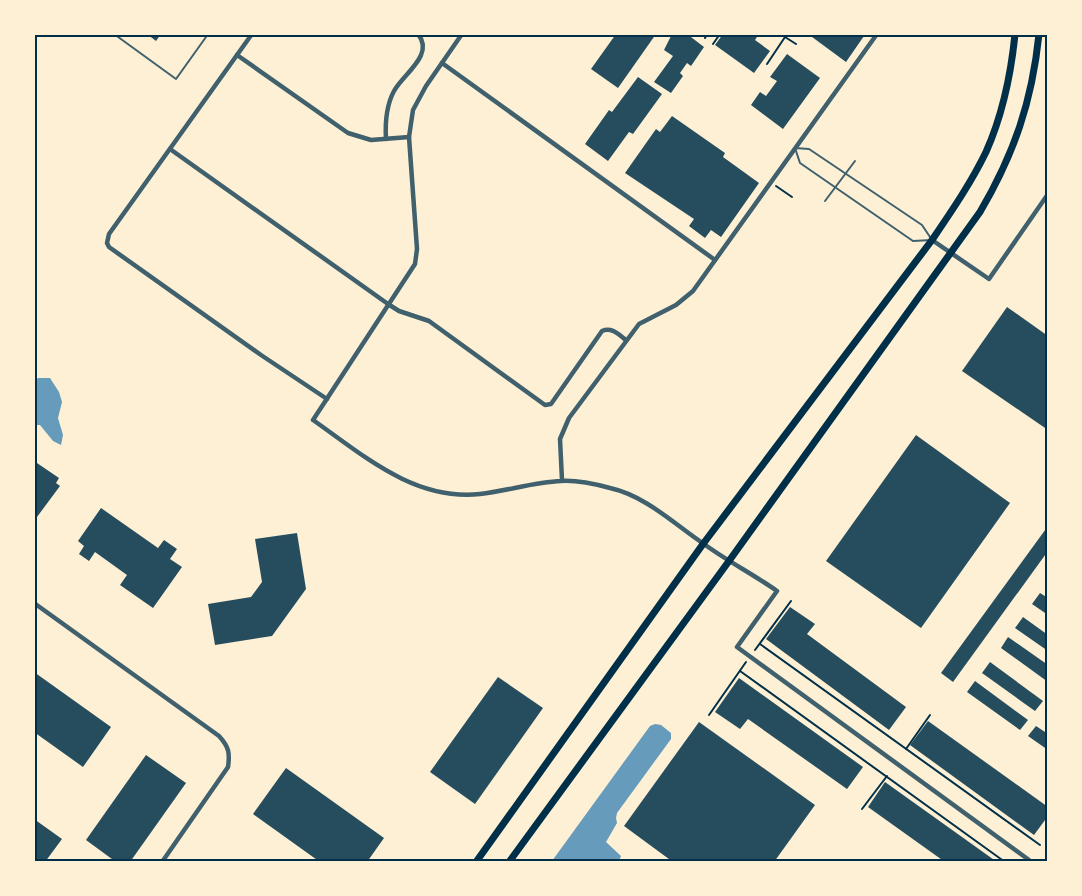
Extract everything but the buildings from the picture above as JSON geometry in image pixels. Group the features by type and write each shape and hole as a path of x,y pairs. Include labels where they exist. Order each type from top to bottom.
{"main road":[{"path":"476,861 703,544 932,240 970,182 986,151 1004,99 1015,34"},
{"path":"509,861 729,561 980,212 1000,177 1026,109 1034,78 1039,34"}],"street":[{"path":"252,34 106,238 109,247 327,399"},
{"path":"386,139 387,108 395,90 421,57 423,42 418,34"},
{"path":"462,34 426,86 413,110 409,137 417,249 415,264 313,420 398,478 435,492 457,495 479,494 562,480 612,488 633,496 658,510 703,544 777,591 737,647 1029,860"},
{"path":"562,480 560,439 569,418 639,324 676,305 693,291 877,34"},
{"path":"237,55 348,133 371,140 409,137"},
{"path":"442,63 714,260"},
{"path":"170,149 388,304 399,311 429,321 544,405 551,404 602,331 613,330 626,339"},
{"path":"932,240 989,279 1047,194"},
{"path":"34,603 226,743 230,753 228,767 162,861"}],"lane":[{"path":"114,34 176,79 206,37"},
{"path":"795,148 809,149 922,225 932,240 913,241 800,163 795,148"},
{"path":"825,201 855,160"}],"path":[{"path":"713,44 720,34"},
{"path":"767,64 785,38 796,44"},
{"path":"754,652 791,601"},
{"path":"760,644 1040,845"},
{"path":"709,715 746,662"},
{"path":"740,671 1005,861"},
{"path":"906,749 930,716"},
{"path":"862,809 887,776"}],"water":[{"path":"38,378 50,378 59,392 62,402 58,418 63,435 61,445 53,441 40,425 35,425 35,381"},
{"path":"661,725 671,733 671,739 617,813 617,823 606,842 621,856 619,861 552,861 650,726"}]}
